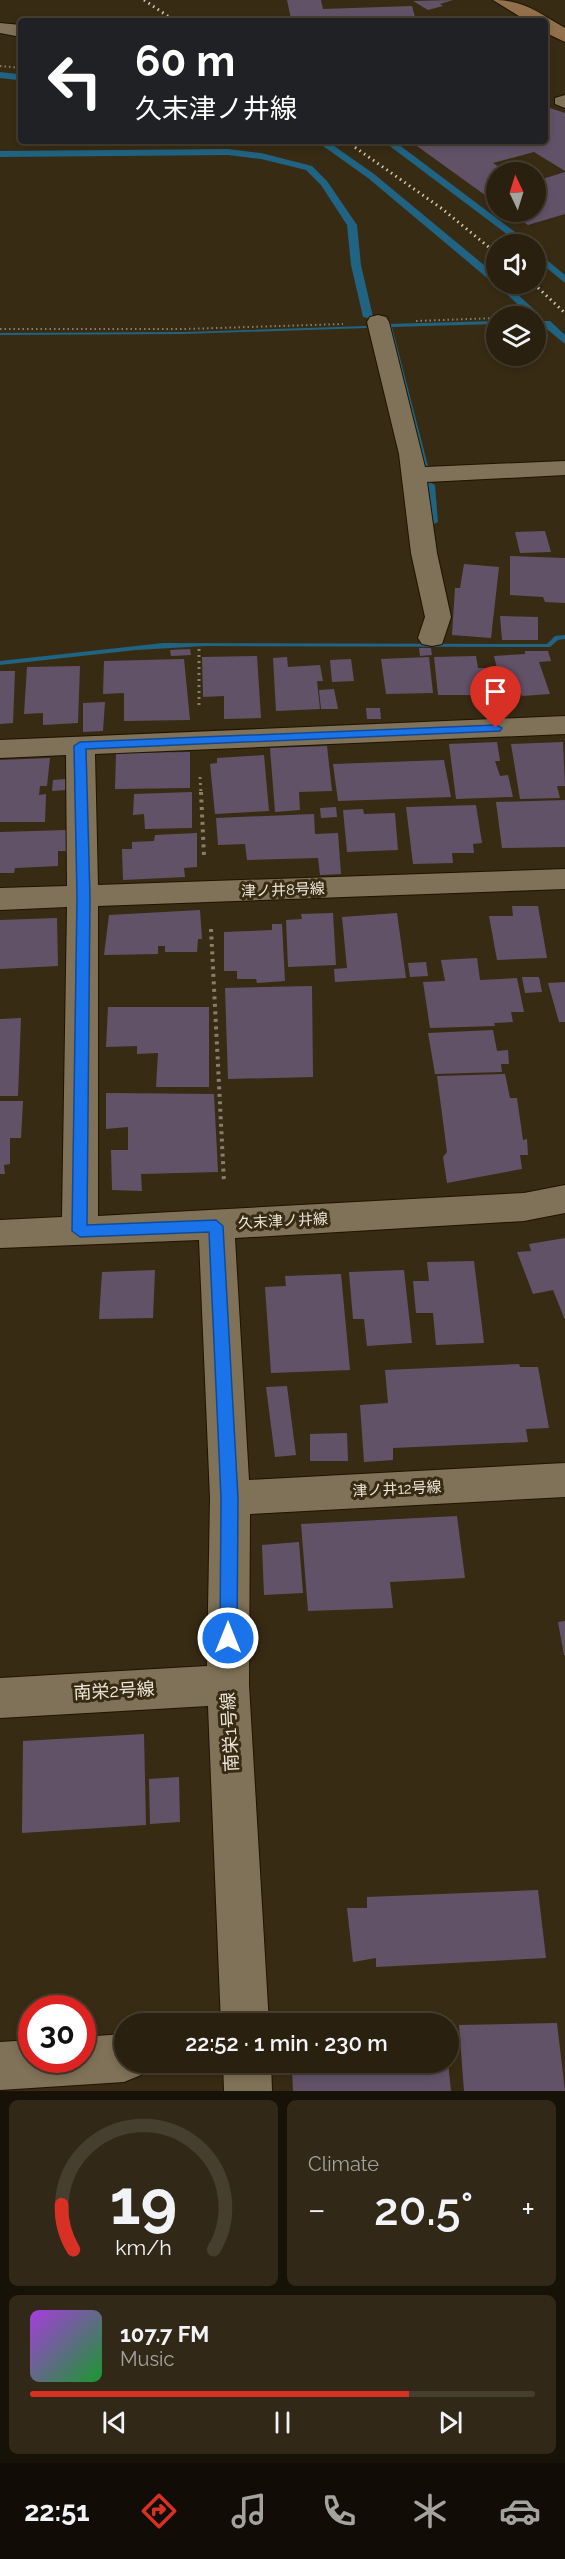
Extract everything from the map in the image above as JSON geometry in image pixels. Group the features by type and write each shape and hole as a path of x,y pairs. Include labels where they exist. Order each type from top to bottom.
{"main road":[{"path":"502,0 535,18"}],"street":[{"path":"0,28 18,31"},
{"path":"378,322 414,475 424,553 438,617 432,638"},
{"path":"414,475 565,468"},
{"path":"0,749 565,725"},
{"path":"80,746 83,897 80,1231"},
{"name":"津ノ井8号線","path":"0,899 565,879"},
{"name":"久末津ノ井線","path":"0,1234 222,1225 524,1207 565,1199"},
{"name":"南栄1号線","path":"222,1225 230,1498 228,1684 244,2013"},
{"name":"津ノ井12号線","path":"230,1498 565,1480"},
{"name":"南栄2号線","path":"0,1698 228,1684"},
{"path":"0,2066 114,2059"},
{"path":"247,2073 248,2091"}],"path":[{"path":"0,66 18,68"},
{"path":"0,329 185,329 486,318"},
{"path":"199,649 199,715"},
{"path":"200,776 210,911 222,1225"}],"water":[{"path":"486,321 486,324 392,327 429,470 422,470 386,324"},
{"path":"366,326 367,328 182,334 0,335 0,333 186,332"},
{"path":"565,635 565,639 558,640 550,647 206,646 136,650 0,665 0,661 163,643 547,644 555,636"}],"building":[{"path":"287,0 321,0 323,9 412,6 415,18 291,18"},
{"path":"453,0 440,4 443,6 428,10 413,1"},
{"path":"416,16 440,16 440,18 417,18"},
{"path":"548,107 565,113 565,171 534,152 497,162 486,162 486,196 414,144 548,144"},
{"path":"565,172 565,214 546,220 546,178"},
{"path":"545,531 551,552 520,553 515,532"},
{"path":"510,556 565,558 565,603 545,602 543,597 510,595"},
{"path":"464,564 499,567 491,638 452,635 455,588 460,588"},
{"path":"500,616 538,617 538,640 502,640"},
{"path":"419,648 431,648 432,655 420,656"},
{"path":"190,649 191,655 171,656 170,650"},
{"path":"525,651 548,651 551,661 539,662 550,694 522,696 519,689 502,690 494,656 525,654"},
{"path":"257,656 261,718 224,719 224,696 203,697 202,657"},
{"path":"476,656 478,668 486,668 490,695 438,695 434,657"},
{"path":"287,657 288,667 320,665 323,681 317,681 320,709 276,711 273,658"},
{"path":"429,657 433,693 386,694 381,659"},
{"path":"184,659 190,720 124,721 124,693 103,694 104,661"},
{"path":"351,659 354,681 332,682 330,660"},
{"path":"80,666 78,723 43,725 43,713 24,714 27,667"},
{"path":"0,671 15,671 13,723 0,724"},
{"path":"334,689 338,709 321,709 319,690"},
{"path":"105,702 103,731 83,732 83,703"},
{"path":"366,708 380,708 381,719 367,719"},
{"path":"497,742 500,761 495,761 500,776 508,775 513,797 456,799 449,744"},
{"path":"563,742 565,786 557,786 560,798 520,799 511,744"},
{"path":"327,746 332,791 299,792 300,810 275,812 270,748"},
{"path":"190,752 190,788 115,789 116,753"},
{"path":"264,755 269,811 215,814 210,764 217,763 217,758"},
{"path":"50,758 47,786 40,786 39,795 46,794 45,822 0,822 0,760"},
{"path":"444,760 451,797 338,801 333,764"},
{"path":"66,779 66,790 52,791 53,780"},
{"path":"192,792 192,828 145,829 144,814 133,815 134,794"},
{"path":"565,800 565,847 502,848 496,802"},
{"path":"476,805 482,843 473,844 474,853 452,853 453,863 413,864 406,807"},
{"path":"336,807 337,817 321,818 320,808"},
{"path":"363,809 364,814 395,813 398,850 347,852 343,810"},
{"path":"314,814 315,834 338,833 341,874 320,875 318,858 247,860 245,844 218,845 216,818"},
{"path":"66,830 66,851 58,851 58,866 15,868 14,873 0,873 0,832"},
{"path":"197,833 197,867 184,868 185,877 123,880 122,849 132,849 132,842 154,841 155,835"},
{"path":"512,906 538,906 547,958 497,960 489,916 513,916"},
{"path":"200,910 202,939 198,939 197,952 165,952 165,946 158,946 158,954 104,955 109,915"},
{"path":"333,913 336,965 288,967 286,920 302,919 301,914"},
{"path":"397,913 406,978 335,982 334,969 347,968 342,917"},
{"path":"57,918 58,966 0,969 0,920"},
{"path":"272,924 282,924 285,981 257,983 256,979 237,979 237,971 224,971 224,932 272,930"},
{"path":"477,958 480,980 517,978 524,1012 511,1012 513,1022 494,1023 495,1026 430,1028 423,982 445,981 441,960"},
{"path":"426,962 428,976 410,977 408,963"},
{"path":"522,977 539,977 542,992 525,993"},
{"path":"565,982 565,1022 559,1022 548,983"},
{"path":"312,986 313,1077 228,1079 225,988"},
{"path":"108,1007 209,1007 209,1087 156,1087 158,1053 137,1054 137,1046 106,1047"},
{"path":"21,1018 18,1096 0,1096 0,1019"},
{"path":"493,1030 497,1051 508,1050 509,1064 501,1064 502,1072 435,1074 428,1033"},
{"path":"505,1074 510,1098 517,1098 523,1140 527,1139 528,1155 520,1155 522,1169 447,1183 443,1157 447,1152 437,1076"},
{"path":"106,1093 214,1094 218,1172 141,1174 142,1191 112,1190 111,1150 128,1150 128,1127 106,1129"},
{"path":"0,1101 23,1101 21,1138 10,1138 10,1164 4,1165 5,1174 0,1174"},
{"path":"565,1238 565,1320 553,1290 533,1294 517,1252 531,1251 529,1244"},
{"path":"474,1261 484,1343 436,1345 433,1313 416,1313 413,1281 429,1281 427,1262"},
{"path":"155,1270 153,1318 99,1319 102,1272"},
{"path":"404,1270 412,1343 367,1346 364,1319 353,1319 349,1272"},
{"path":"341,1274 350,1370 271,1373 265,1287 286,1286 285,1276"},
{"path":"519,1364 520,1367 538,1367 549,1428 526,1429 528,1442 393,1448 393,1460 364,1462 360,1405 388,1403 385,1370"},
{"path":"287,1386 296,1455 275,1457 266,1387"},
{"path":"347,1433 348,1461 310,1461 310,1434"},
{"path":"457,1516 465,1578 390,1582 393,1608 308,1611 301,1524"},
{"path":"299,1542 303,1593 264,1595 262,1545"},
{"path":"565,1621 565,1655 564,1655 558,1622"},
{"path":"144,1734 146,1825 22,1833 23,1741"},
{"path":"179,1777 180,1822 150,1824 149,1779"},
{"path":"538,1890 546,1958 376,1967 376,1958 353,1962 347,1908 367,1908 367,1897"},
{"path":"557,2023 565,2091 464,2091 459,2025"},
{"path":"292,2073 449,2073 451,2091 293,2091"}],"waterway":[{"path":"0,75 17,77"},
{"path":"325,144 371,176 486,272"},
{"path":"392,144 513,234"},
{"path":"0,154 228,152 261,156 309,168 324,183 352,225 356,265 368,317"},
{"path":"546,263 565,280"},
{"path":"512,294 524,306"},
{"path":"546,323 565,341"},
{"path":"429,485 432,522"}],"railway":[{"path":"144,0 171,18"},
{"path":"350,144 441,208 486,245"},
{"path":"545,294 565,313"}],"route":[{"path":"228,1638 230,1498 216,1226 80,1231 83,897 80,746 496,728"}]}
